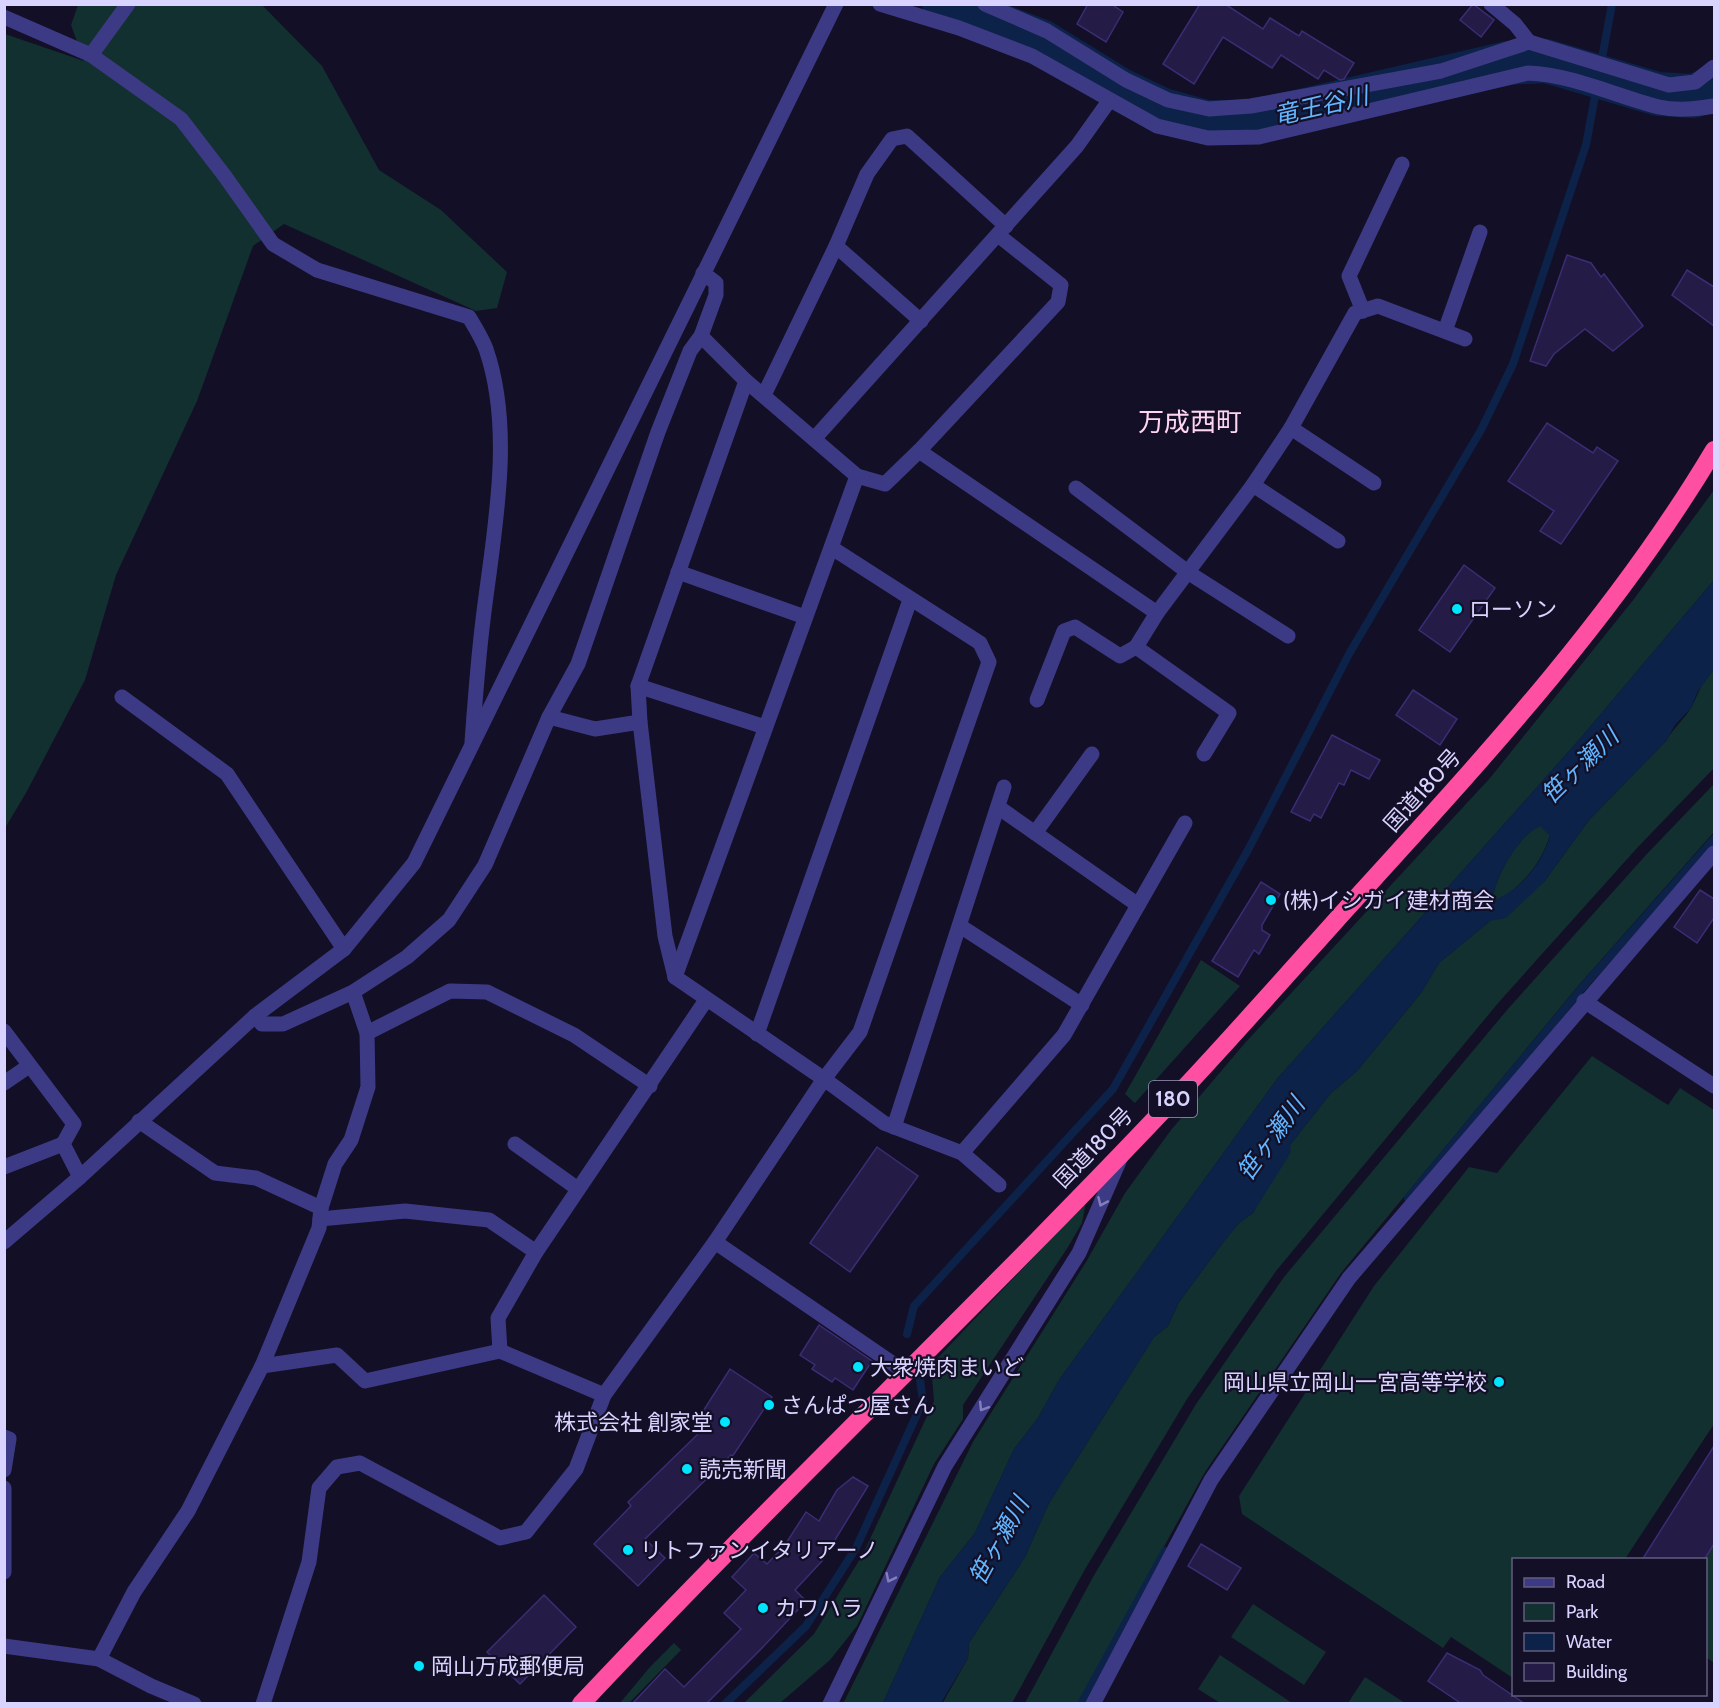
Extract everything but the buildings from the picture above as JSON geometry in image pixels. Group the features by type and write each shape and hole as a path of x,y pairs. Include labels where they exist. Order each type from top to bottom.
{"highway":[{"name":"国道180号","path":"581,1704 1188,1084 1471,772 1556,672 1683,502 1714,450"}],"street":[{"path":"91,55 128,4"},
{"path":"4,1242 80,1177 255,1016 344,949 414,863 836,4"},
{"path":"880,4 959,28 1032,56 1157,126 1208,138 1259,137 1528,73 1552,74 1660,108 1693,109 1714,106"},
{"path":"985,4 1047,31 1126,80 1168,100 1209,109 1251,106 1441,71 1529,42"},
{"path":"1491,4 1515,24 1529,42 1621,72 1669,85 1695,82 1714,67"},
{"path":"4,17 91,55 181,119 273,244 317,270 470,317 486,349 495,388 500,438 499,509 483,620 471,751"},
{"path":"814,439 1077,146 1109,100"},
{"path":"701,336 746,381 857,476 885,484 919,452 1058,302 1061,285 1002,231 907,136 892,139 867,174 836,246 764,395"},
{"path":"1363,311 1349,276 1402,164"},
{"path":"1445,331 1480,232"},
{"path":"836,246 921,321"},
{"path":"255,1016 262,1024 283,1024 352,992 407,957 449,920 485,865 549,717 578,664 658,432 690,351 701,336 716,296 716,283 703,273"},
{"path":"1037,700 1064,631 1075,627 1120,656 1136,647 1157,613 1253,485 1291,428 1355,313 1378,306 1465,339"},
{"path":"746,381 638,686 640,722 665,936 675,977 884,1123 962,1153 999,1185"},
{"path":"1291,428 1374,483"},
{"path":"919,452 1157,613"},
{"path":"675,977 857,476"},
{"path":"1253,485 1338,541"},
{"path":"1076,488 1189,573 1288,636"},
{"path":"263,1704 309,1562 319,1488 337,1467 360,1463 500,1538 526,1532 576,1469 604,1395 715,1242 824,1079 860,1032 989,662 980,643 832,548"},
{"path":"678,572 805,617"},
{"path":"757,1034 910,600"},
{"path":"1136,647 1229,713 1204,754"},
{"path":"638,686 765,727"},
{"path":"122,697 226,774 344,949"},
{"path":"549,717 595,729 640,722"},
{"path":"1035,833 1092,754"},
{"path":"894,1127 1004,787"},
{"path":"998,807 1138,906"},
{"path":"962,1153 1064,1035 1185,823"},
{"path":"1093,1704 1211,1480 1349,1278 1584,1001 1714,853"},
{"path":"960,926 1082,1005"},
{"path":"367,1033 450,991 487,992 574,1035 650,1086"},
{"path":"99,1659 134,1593 188,1511 262,1366 319,1228 335,1164 351,1140 368,1087 367,1033 352,992"},
{"path":"500,1351 498,1318 536,1252 706,1000"},
{"path":"1584,1001 1714,1086"},
{"path":"4,1030 74,1124 63,1144 4,1167"},
{"path":"4,1083 29,1066"},
{"path":"139,1121 215,1173 256,1178 321,1214 405,1211 489,1220 536,1252"},
{"path":"515,1143 578,1189"},
{"path":"63,1144 80,1177"},
{"path":"830,1704 945,1466 1079,1253 1125,1149"},
{"path":"715,1242 905,1372"},
{"path":"262,1366 337,1355 365,1381 500,1351 604,1395"},
{"path":"4,1437 9,1439 4,1470"},
{"path":"4,1488 4,1572"},
{"path":"4,1646 99,1659 151,1686 194,1704"}],"green space":[{"path":"78,5 262,5 322,66 379,170 441,210 507,272 497,308 476,311 284,224 253,246 197,401 116,575 85,680 26,793 5,828 5,34 84,61 71,25"},
{"path":"1714,490 1714,580 1578,741 1277,1079 1059,1380 1038,1418 1014,1449 975,1533 940,1577 883,1703 843,1704 974,1440 1086,1262 1125,1193 1171,1130 1245,1043 1490,778 1634,599"},
{"path":"1714,670 1714,768 1638,847 1499,1002 1276,1271 1187,1399 1084,1571 1012,1703 942,1704 968,1658 969,1643 1025,1557 1049,1503 1154,1337 1168,1326 1179,1302 1225,1240 1239,1223 1253,1213 1290,1145 1331,1093 1357,1071 1421,993 1439,963 1490,921 1544,882 1589,820 1666,741 1689,711 1704,682"},
{"path":"1714,784 1714,832 1579,985 1341,1273 1205,1472 1078,1703 1025,1703 1093,1577 1196,1404 1284,1277 1507,1010 1645,856"},
{"path":"1540,825 1550,835 1542,855 1530,873 1498,900 1493,896 1504,866 1524,838"},
{"path":"1201,960 1240,986 1135,1103 1125,1094"},
{"name":"岡山県立岡山一宮高等学校","path":"1592,1056 1668,1105 1680,1088 1714,1110 1714,1424 1626,1558 1512,1558 1512,1677 1451,1637 1443,1648 1242,1514 1239,1496 1374,1286 1469,1167 1497,1173"},
{"path":"1086,1202 1082,1223 1068,1247 963,1405 963,1419 934,1464 857,1626 830,1660 780,1703 743,1704 814,1634 863,1554 934,1401 931,1365"},
{"path":"1714,1544 1714,1663 1707,1658 1705,1558"},
{"path":"1253,1604 1326,1652 1304,1685 1231,1637"},
{"path":"674,1643 681,1650 629,1703 620,1703 650,1667"},
{"path":"1220,1655 1292,1703 1220,1703 1198,1689"},
{"path":"1365,1677 1405,1703 1348,1703"}],"water":[{"name":"笹ヶ瀬川","path":"1714,580 1714,670 1698,691 1691,708 1675,725 1666,741 1589,820 1544,882 1506,918 1490,921 1439,963 1421,993 1357,1071 1331,1093 1290,1145 1291,1152 1253,1213 1239,1223 1225,1240 1179,1302 1168,1326 1154,1337 1049,1503 1025,1557 969,1643 968,1658 941,1703 883,1703 940,1577 975,1533 1014,1449 1038,1418 1059,1380 1277,1079 1578,741","holes":["1540,826 1550,836 1537,865 1523,881 1497,899 1493,896 1504,866 1524,838"]}],"waterway":[{"name":"竜王谷川","path":"944,4 1041,41 1119,89 1163,110 1206,122 1253,122 1508,63 1546,61 1658,94 1694,96 1714,87"},
{"path":"907,1334 914,1306 1113,1089 1248,850 1349,654 1481,430 1513,364 1586,145 1612,4"},
{"path":"1408,1198 1582,988 1714,839"},
{"path":"725,1704 806,1626 856,1548 923,1401 919,1373"},
{"path":"1081,1704 1165,1551"}],"place":[{"name":"ローソン","path":"1457,609"},
{"name":"(株)イシガイ建材商会","path":"1271,900"},
{"name":"大衆焼肉まいど","path":"858,1367"},
{"name":"岡山県立岡山一宮高等学校","path":"1499,1382"},
{"name":"さんぱつ屋さん","path":"769,1405"},
{"name":"株式会社 創家堂","path":"725,1422"},
{"name":"読売新聞","path":"687,1469"},
{"name":"リトファンイタリアーノ","path":"628,1550"},
{"name":"カワハラ","path":"763,1608"},
{"name":"岡山万成郵便局","path":"419,1666"}],"district":[{"name":"万成西町","path":"1190,422"}]}
